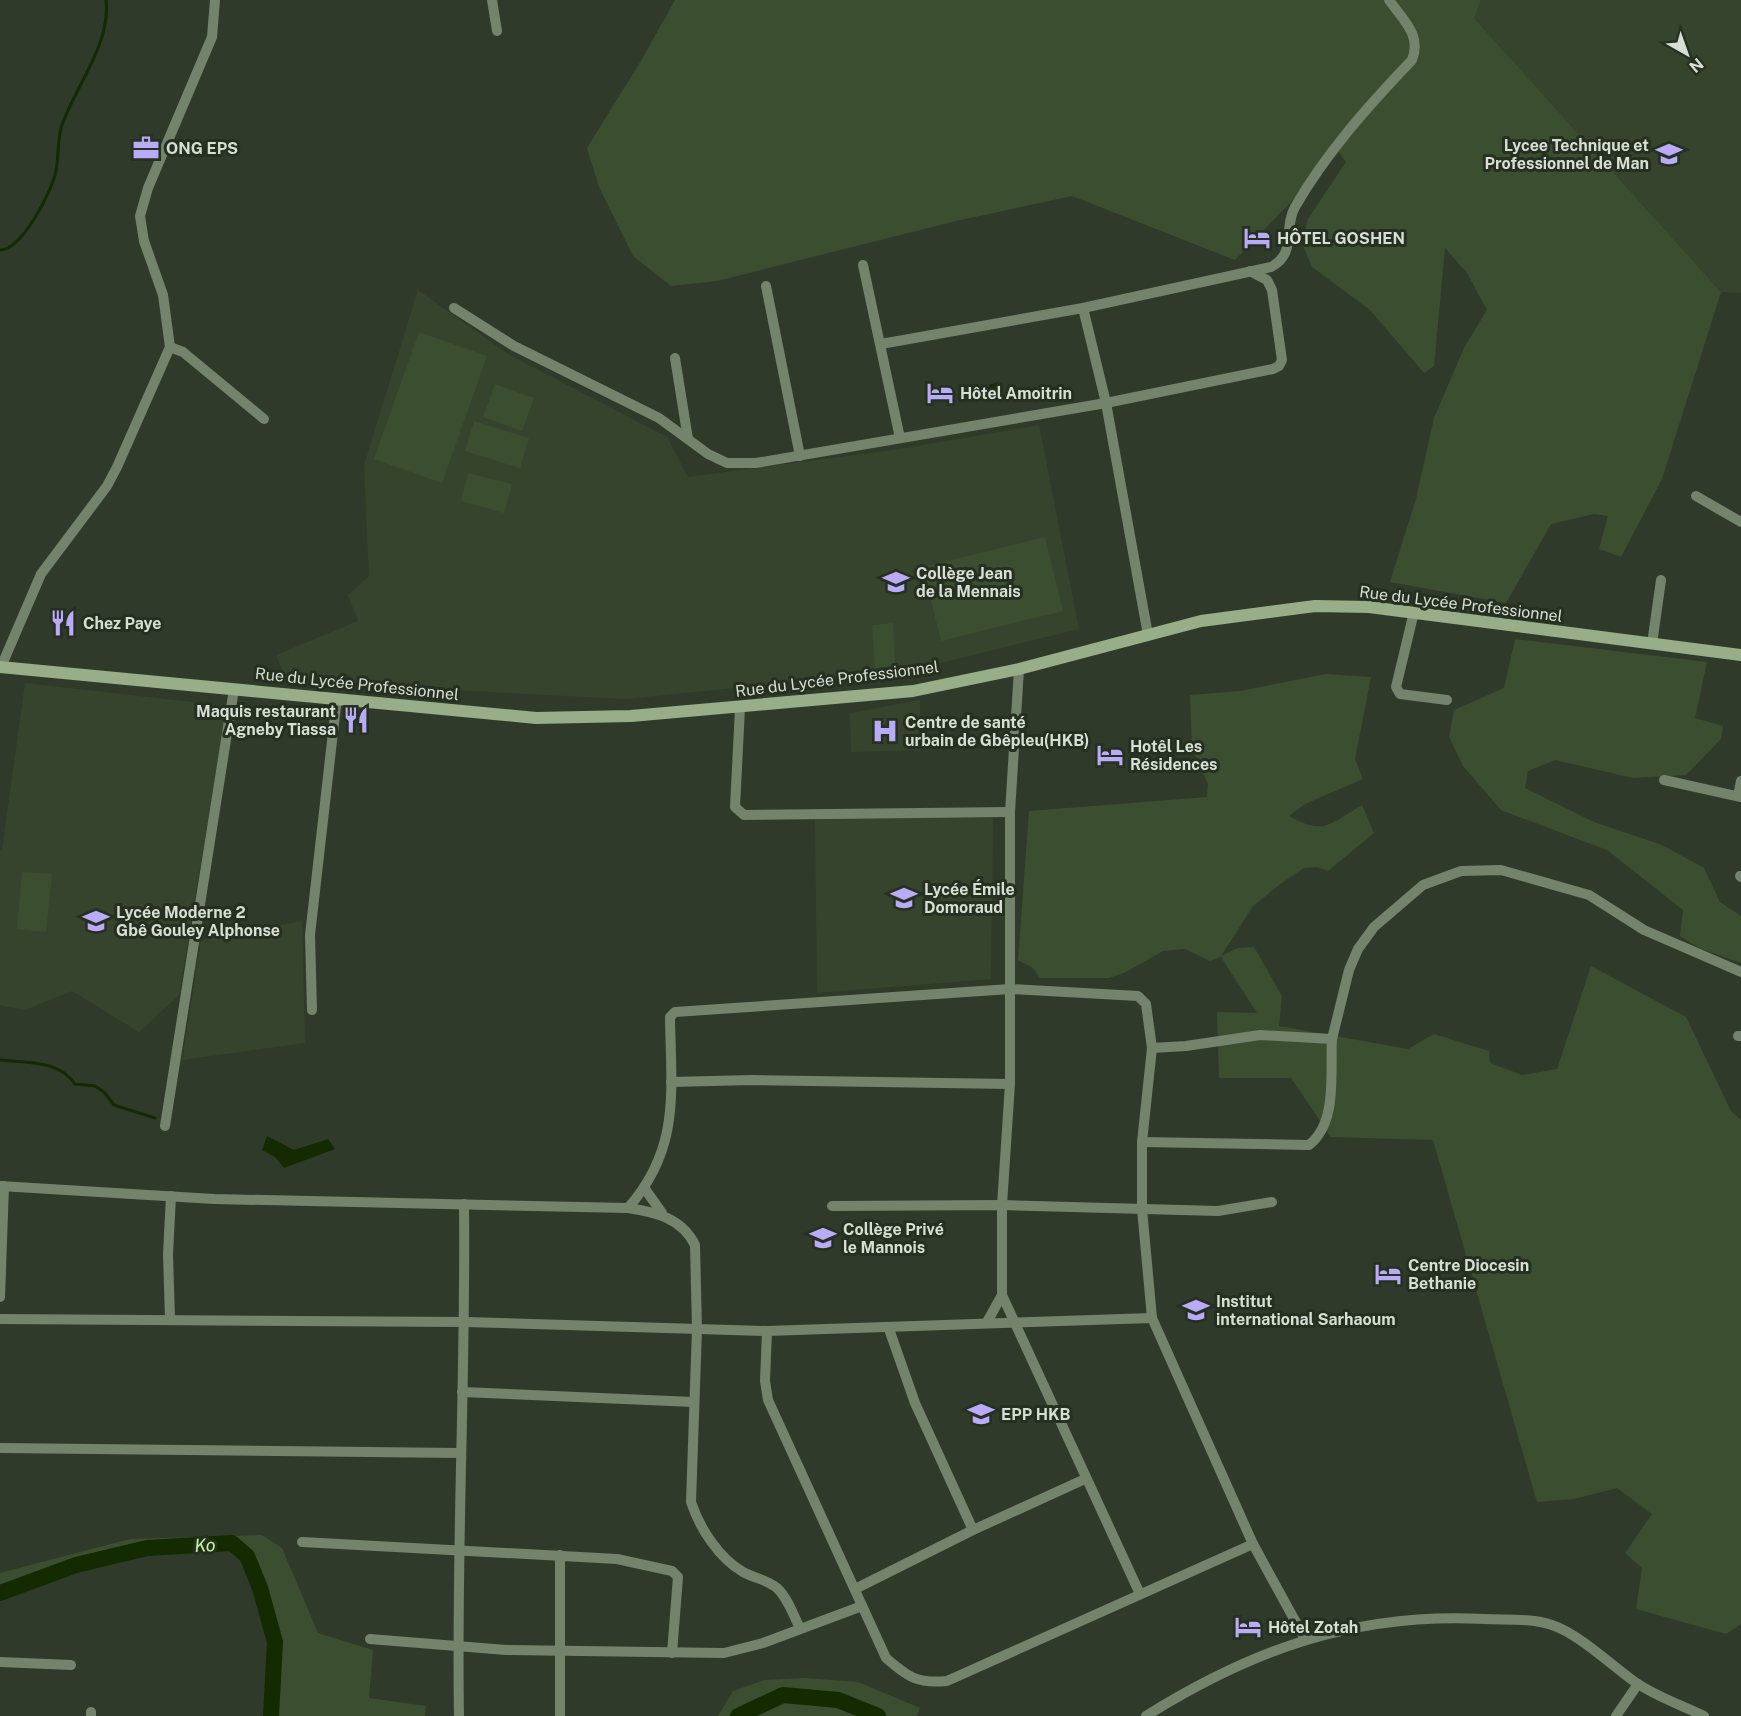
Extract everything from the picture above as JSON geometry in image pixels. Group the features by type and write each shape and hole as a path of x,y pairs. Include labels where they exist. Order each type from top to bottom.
{"main road":[{"name":"Rue du Lycée Professionnel","path":"0,667 337,701 536,718 631,716 913,691 1019,669 1202,621 1315,606 1369,607 1414,612 1741,655"}],"street":[{"path":"0,667 41,574 107,486 117,468 170,347 163,295 144,241 140,216 148,188 212,37 215,0"},
{"path":"492,0 496,31"},
{"path":"881,344 1083,308 1280,263 1288,251 1290,216 1302,195 1356,123 1412,60 1417,47 1412,32 1389,0"},
{"path":"863,265 900,438"},
{"path":"454,308 514,346 659,418 708,454 727,463 756,463 1106,403 1279,366 1282,360 1272,290 1267,280 1250,271"},
{"path":"766,286 800,456"},
{"path":"1083,308 1106,403 1148,635"},
{"path":"170,347 183,352 264,419"},
{"path":"675,358 688,439"},
{"path":"1696,496 1741,522"},
{"path":"1652,644 1662,580"},
{"path":"1414,612 1396,687 1400,694 1447,700"},
{"path":"1019,669 1010,812 1010,1084 1002,1205 1002,1295 1140,1594"},
{"path":"165,1126 234,689"},
{"path":"312,1010 310,935 337,701"},
{"path":"740,708 735,807 744,815 1010,812"},
{"path":"1664,780 1740,796 1741,781"},
{"path":"1142,1142 1309,1145 1321,1136 1327,1122 1332,1039 1348,970 1358,949 1374,927 1423,885 1461,871 1501,870 1589,895 1644,930 1741,972"},
{"path":"628,1208 645,1189 669,1132 670,1017 675,1012 1010,989 1138,996 1146,1004 1152,1048 1142,1142 1142,1209 1152,1317 1253,1544 1305,1638"},
{"path":"1152,1048 1186,1046 1260,1035 1332,1039"},
{"path":"671,1082 752,1080 1010,1084"},
{"path":"0,1297 2,1186 171,1196 628,1208 662,1213"},
{"path":"645,1189 662,1213 691,1237 695,1245 697,1329 691,1502 707,1535 723,1556 742,1571 775,1587 784,1596 800,1628"},
{"path":"170,1319 168,1254 171,1196"},
{"path":"832,1206 1002,1205 1218,1211 1272,1202"},
{"path":"459,1716 458,1550 466,1322 464,1204"},
{"path":"987,1323 1002,1295"},
{"path":"0,1319 466,1322 767,1331 889,1329 1014,1321 1055,1322 1152,1317"},
{"path":"889,1329 915,1403 973,1530"},
{"path":"767,1331 765,1381 768,1400 886,1658 919,1682 947,1681 1253,1544"},
{"path":"462,1392 693,1402"},
{"path":"0,1448 461,1453"},
{"path":"855,1589 973,1530 1085,1479"},
{"path":"302,1542 617,1559 676,1574 672,1653"},
{"path":"560,1555 560,1716"},
{"path":"370,1639 506,1650 724,1653 763,1643 862,1606"},
{"path":"1146,1716 1188,1690 1242,1664 1305,1638 1360,1626 1456,1617 1534,1621 1554,1625 1638,1684 1704,1716"},
{"path":"0,1662 70,1665"},
{"path":"1616,1716 1638,1684"}],"shaded area":[{"path":"675,0 1481,0 1474,18 1721,292 1662,479 1621,557 1599,549 1608,516 1594,514 1551,524 1506,603 1390,582 1416,499 1434,418 1464,348 1487,310 1467,273 1445,248 1434,366 1424,373 1370,310 1312,267 1302,243 1308,219 1346,162 1339,152 1235,260 1072,196 956,221 717,281 671,286 633,256 599,187 587,148"},
{"name":"Lycee Technique et Professionnel de Man","path":"1481,0 1741,0 1741,293 1721,292 1473,17"},
{"path":"418,290 508,354 667,437 688,477 900,449 1039,425 1079,629 912,670 626,699 355,685 348,674 336,681 285,676 276,655 358,621 348,595 369,576 364,465"},
{"path":"419,332 487,356 442,483 374,459"},
{"path":"998,382 1002,399 992,402 989,385"},
{"path":"495,384 534,398 522,431 483,417"},
{"path":"474,421 529,438 520,468 465,451"},
{"path":"468,473 512,484 504,513 461,501"},
{"path":"1045,537 1063,611 941,641 923,567"},
{"path":"893,623 895,666 875,668 872,625"},
{"path":"1515,639 1707,662 1695,718 1723,726 1721,739 1686,775 1633,778 1555,760 1528,771 1525,788 1594,822 1662,845 1704,868 1720,902 1741,916 1741,963 1699,948 1680,936 1683,910 1607,850 1501,810 1463,766 1449,737 1454,710 1504,688"},
{"path":"1326,674 1371,677 1355,759 1363,779 1305,804 1289,816 1311,825 1327,825 1362,805 1374,833 1328,871 1317,867 1304,868 1279,885 1253,906 1221,956 1238,948 1254,947 1282,996 1279,1026 1408,1049 1434,1034 1489,1051 1490,1063 1522,1075 1557,1069 1591,966 1686,1017 1731,1111 1741,1120 1741,1624 1726,1634 1636,1609 1642,1568 1625,1553 1652,1514 1617,1488 1574,1499 1537,1502 1433,1140 1331,1137 1291,1078 1219,1078 1217,1012 1257,1013 1221,957 1210,961 1185,949 1163,951 1126,972 1109,978 1040,978 1033,968 1018,960 1029,811 1207,797 1208,784 1192,749 1190,695 1240,691"},
{"name":"Lycée Moderne 2 Gbê Gouley Alphonse","path":"25,683 227,706 179,995 139,1032 72,991 25,1010 0,1005 0,851 2,850"},
{"name":"Centre de santé urbain de Gbêpleu(HKB)","path":"920,700 920,750 851,752 850,713"},
{"name":"Lycée Émile Domoraud","path":"815,817 993,818 991,979 817,993"},
{"path":"22,872 52,874 46,932 17,929"},
{"path":"302,921 305,1043 182,1060 201,940"},
{"path":"267,1136 294,1150 328,1139 335,1149 284,1168 275,1157 262,1150"},
{"path":"262,1535 282,1548 318,1633 373,1650 369,1698 426,1706 425,1716 271,1716 275,1642 260,1588 247,1556 232,1543 147,1548 76,1565 0,1593 0,1573 130,1539"},
{"path":"805,1678 858,1682 920,1708 917,1716 718,1716 733,1691 765,1680"}],"waterway":[{"path":"0,250 9,247 26,230 49,192 56,171 62,125 98,48 106,16 106,0"},
{"path":"0,1060 51,1067 68,1076 75,1084 95,1086 104,1092 114,1105 155,1118"},
{"name":"Ko","path":"0,1593 76,1565 147,1548 232,1543 247,1556 260,1588 275,1642 271,1716"},
{"path":"738,1716 783,1695 838,1700 878,1716"}],"place":[{"name":"ONG EPS","path":"146,148"},
{"name":"Lycee Technique et Professionnel de Man","path":"1669,154"},
{"name":"HÔTEL GOSHEN","path":"1257,238"},
{"name":"Hôtel Amoitrin","path":"940,393"},
{"name":"Collège Jean de la Mennais","path":"896,582"},
{"name":"Chez Paye","path":"63,623"},
{"name":"Maquis restaurant Agneby Tiassa","path":"356,720"},
{"name":"Centre de santé urbain de Gbêpleu(HKB)","path":"885,731"},
{"name":"Hotêl Les Résidences","path":"1110,755"},
{"name":"Lycée Émile Domoraud","path":"904,898"},
{"name":"Lycée Moderne 2 Gbê Gouley Alphonse","path":"96,921"},
{"name":"Collège Privé le Mannois","path":"823,1238"},
{"name":"Centre Diocesin Bethanie","path":"1388,1274"},
{"name":"Institut international Sarhaoum","path":"1196,1310"},
{"name":"EPP HKB","path":"981,1414"},
{"name":"Hôtel Zotah","path":"1248,1627"}]}
